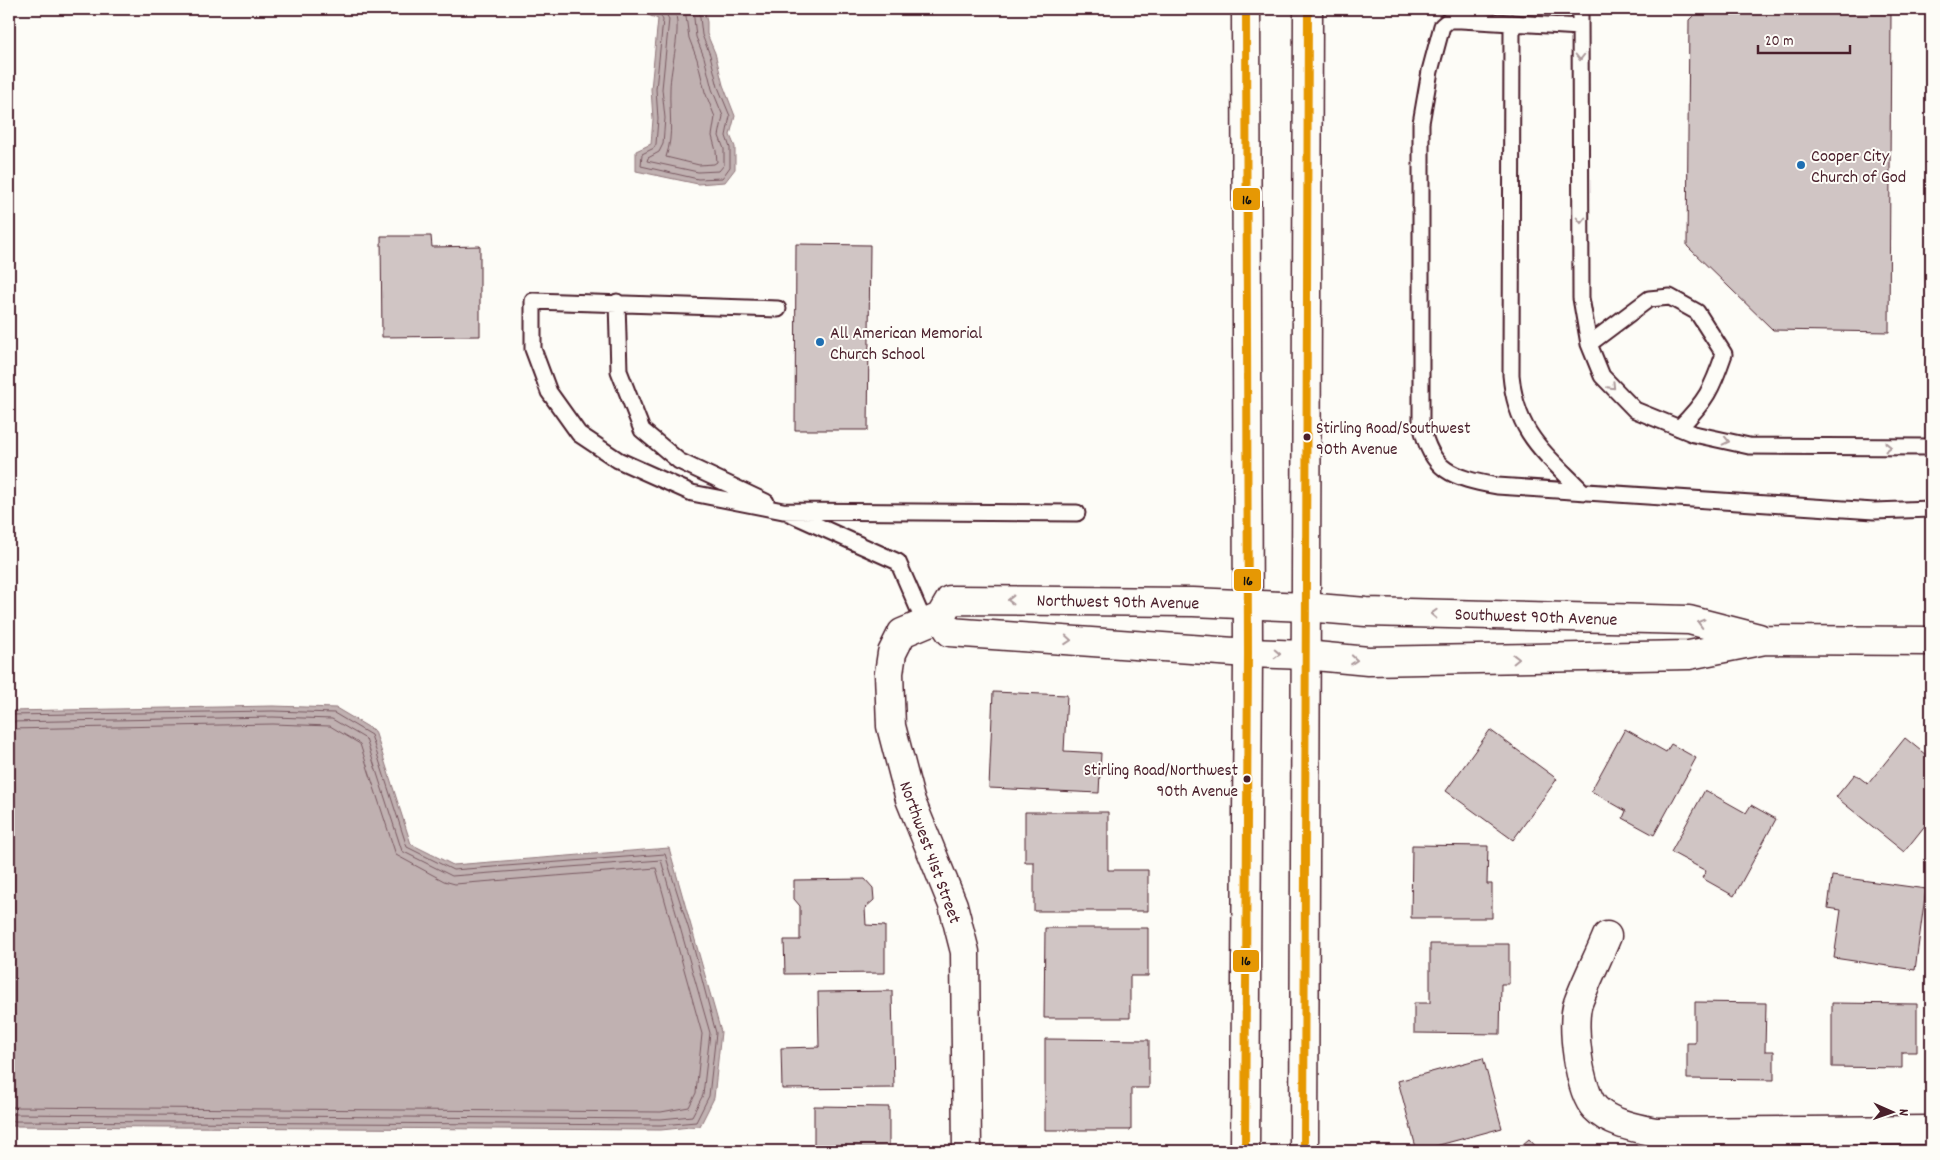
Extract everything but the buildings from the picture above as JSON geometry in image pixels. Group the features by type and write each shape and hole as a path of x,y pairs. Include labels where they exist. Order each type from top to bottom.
{"street":[{"path":"1245,1151 1248,653 1246,9"},
{"path":"1304,1151 1308,9"},
{"name":"Northwest 90th Avenue","path":"889,673 892,653 902,633 932,619 950,600 1247,604 1305,607"},
{"name":"Southwest 90th Avenue","path":"1305,607 1366,612 1689,620 1765,640"},
{"path":"932,619 950,632 1248,653 1305,655"},
{"name":"Southwest 90th Avenue","path":"1305,655 1368,661 1688,655 1765,640 1931,641"},
{"name":"Northwest 41st Street","path":"889,673 891,726 910,799 953,905 965,952 967,1151"},
{"path":"1607,936 1578,1005 1577,1035 1580,1067 1585,1088 1594,1107 1618,1122 1654,1132 1931,1130"}],"lane":[{"path":"1580,9 1581,298 1589,344 1602,376 1635,410 1694,434 1748,446 1931,447"},
{"path":"1580,26 1449,20 1442,26 1437,41 1420,140 1421,424 1426,445 1433,458 1440,466 1456,476 1496,486 1874,511 1931,509"},
{"path":"1512,23 1511,375 1513,400 1521,420 1537,445 1582,491"},
{"path":"1589,344 1649,299 1670,297 1698,312 1724,354 1703,404 1679,428"},
{"path":"778,309 617,302 534,301 533,349 549,392 579,434 618,460 692,493 783,510 1077,513"},
{"path":"617,302 620,371 642,430 679,461 898,562 932,619"}],"water":[{"path":"634,9 704,9 707,34 735,116 730,135 735,147 735,169 725,182 698,184 636,171 636,151 651,144 653,119 651,89 658,19"},
{"path":"273,706 336,708 375,731 411,844 453,865 669,848 721,1032 714,1098 700,1126 661,1130 9,1126 9,711"}],"transit line":[{"name":"16","path":"1245,1151 1248,653 1246,9"},
{"name":"16","path":"1304,1151 1308,9"}],"place":[{"name":"Cooper City Church of God","path":"1801,165"},
{"name":"All American Memorial Church School","path":"820,342"},
{"name":"Stirling Road/Southwest 90th Avenue","path":"1307,437"},
{"name":"Stirling Road/Northwest 90th Avenue","path":"1247,779"}]}
